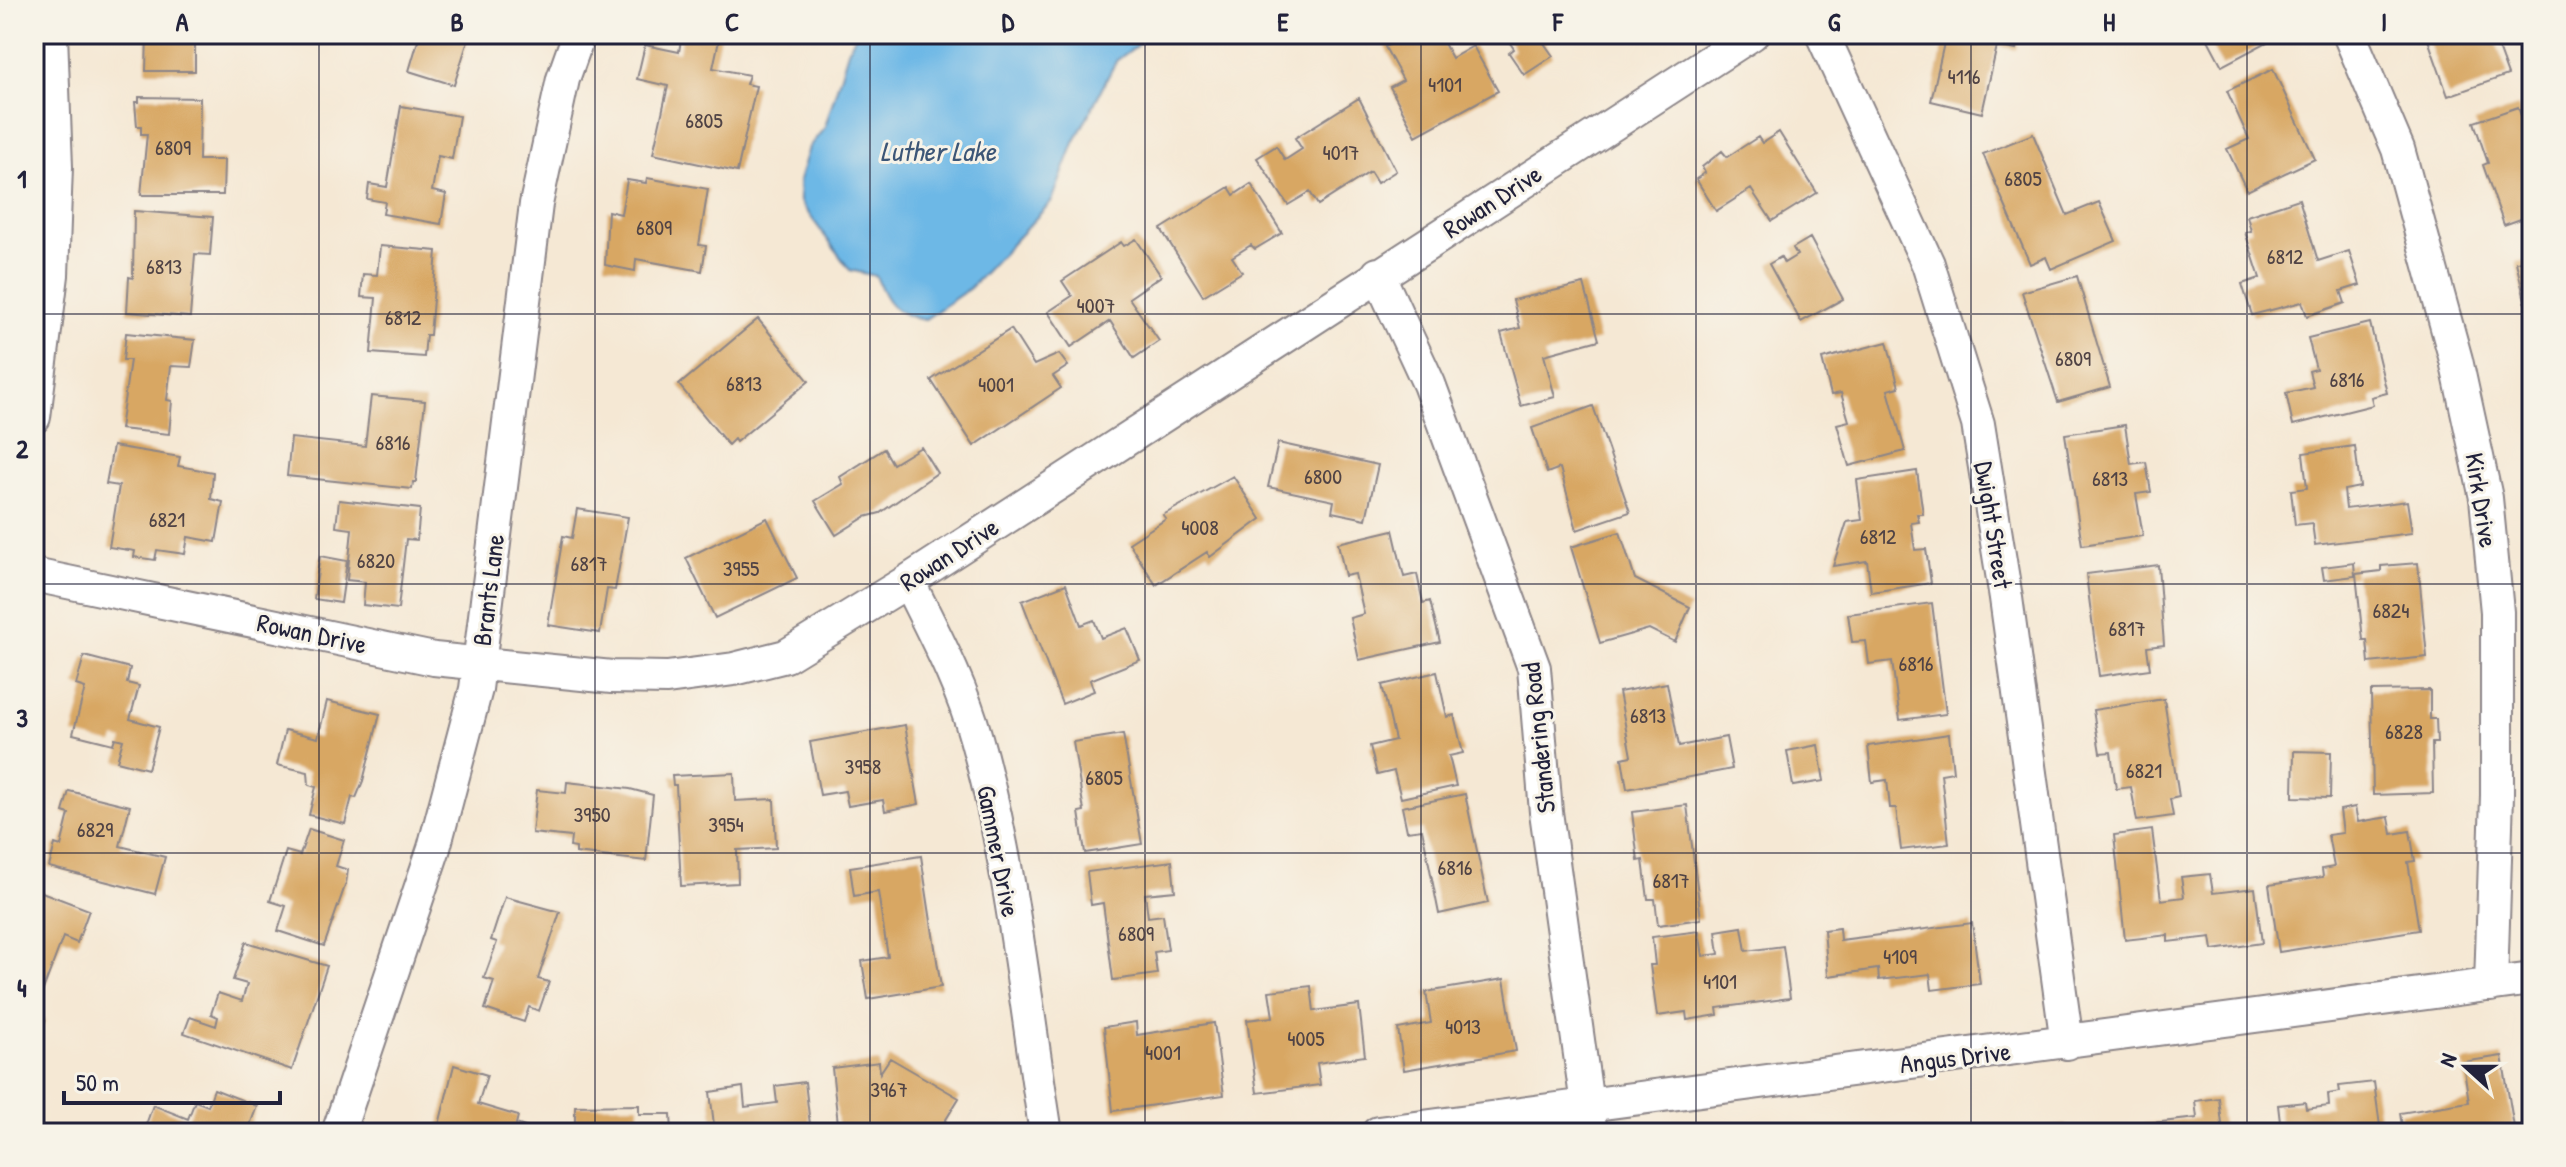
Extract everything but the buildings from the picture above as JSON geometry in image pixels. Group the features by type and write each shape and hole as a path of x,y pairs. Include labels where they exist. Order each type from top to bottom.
{"street":[{"path":"34,417 52,275 56,167 51,34"},
{"name":"Brants Lane","path":"338,1133 434,848 476,689 536,204 563,79 579,34"},
{"name":"Rowan Drive","path":"34,575 434,659 612,677 667,678 734,669 786,656 908,581 1752,34"},
{"name":"Dwight Street","path":"1822,34 1928,264 1978,424 2006,598 2067,1043"},
{"name":"Kirk Drive","path":"2349,34 2398,149 2456,360 2486,498 2497,612 2497,795 2491,985"},
{"name":"Standering Road","path":"1378,274 1429,384 1534,668 1546,812 1589,1118"},
{"name":"Gammer Drive","path":"908,581 949,665 975,736 999,840 1046,1133"},
{"name":"Angus Drive","path":"1378,1133 1589,1118 2067,1043 2532,979"}],"water":[{"name":"Luther Lake","path":"856,34 1152,34 1116,61 1074,143 1052,201 970,288 924,320 905,315 893,306 876,276 850,270 800,202 799,181 809,147 825,127"}]}
